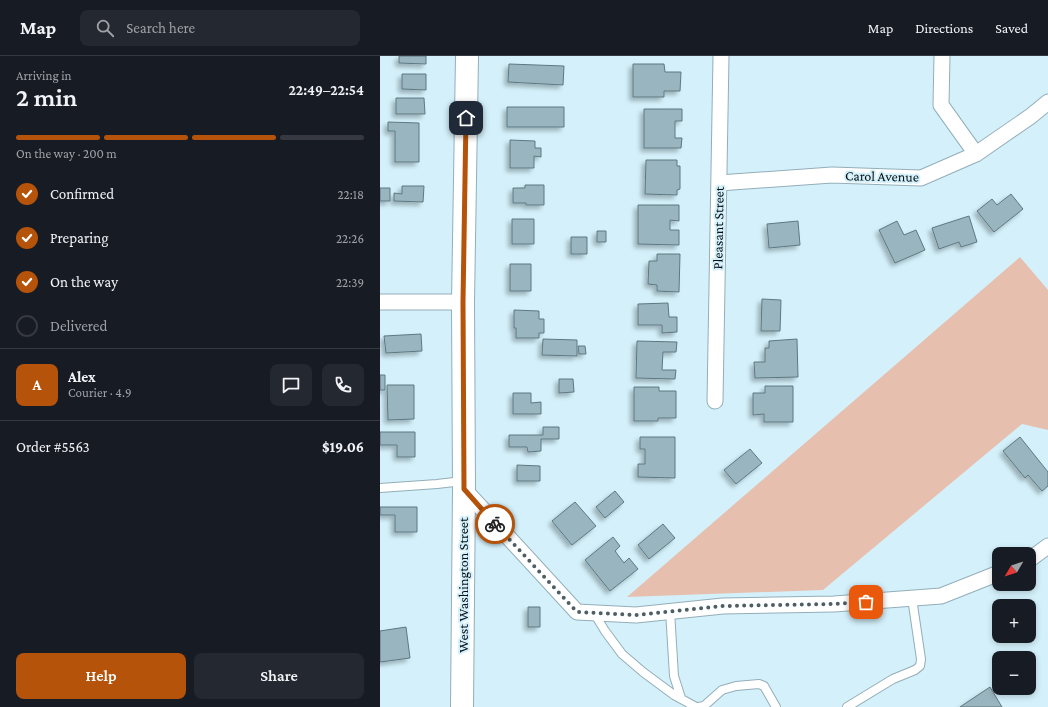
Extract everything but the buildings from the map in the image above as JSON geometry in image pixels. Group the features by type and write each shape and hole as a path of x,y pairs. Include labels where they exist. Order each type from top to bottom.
{"main road":[{"name":"West Washington Street","path":"462,707 464,485 463,302 467,56"}],"street":[{"name":"Pleasant Street","path":"715,401 721,56"},
{"path":"942,56 941,104 976,154"},
{"name":"Carol Avenue","path":"719,183 832,175 921,178 976,154 1031,116 1048,102"},
{"path":"380,302 463,302"},
{"path":"464,485 577,612 636,615 723,606 834,604 941,596 992,576"},
{"path":"1036,555 1048,546"}],"lane":[{"path":"380,488 437,484 464,485"},
{"path":"847,707 887,683 915,670 920,666 921,659 912,598"},
{"path":"670,611 674,676 681,698"},
{"path":"594,613 622,654 674,695 697,707 704,706 722,690 736,686 759,684 764,686 776,707"}],"shaded area":[{"path":"1020,257 1048,290 1048,430 1022,424 823,590 627,597"}],"way so far":[{"path":"495,524 577,612 636,615 723,606 866,602"}],"route":[{"path":"466,118 463,302 464,489 495,524"}]}
